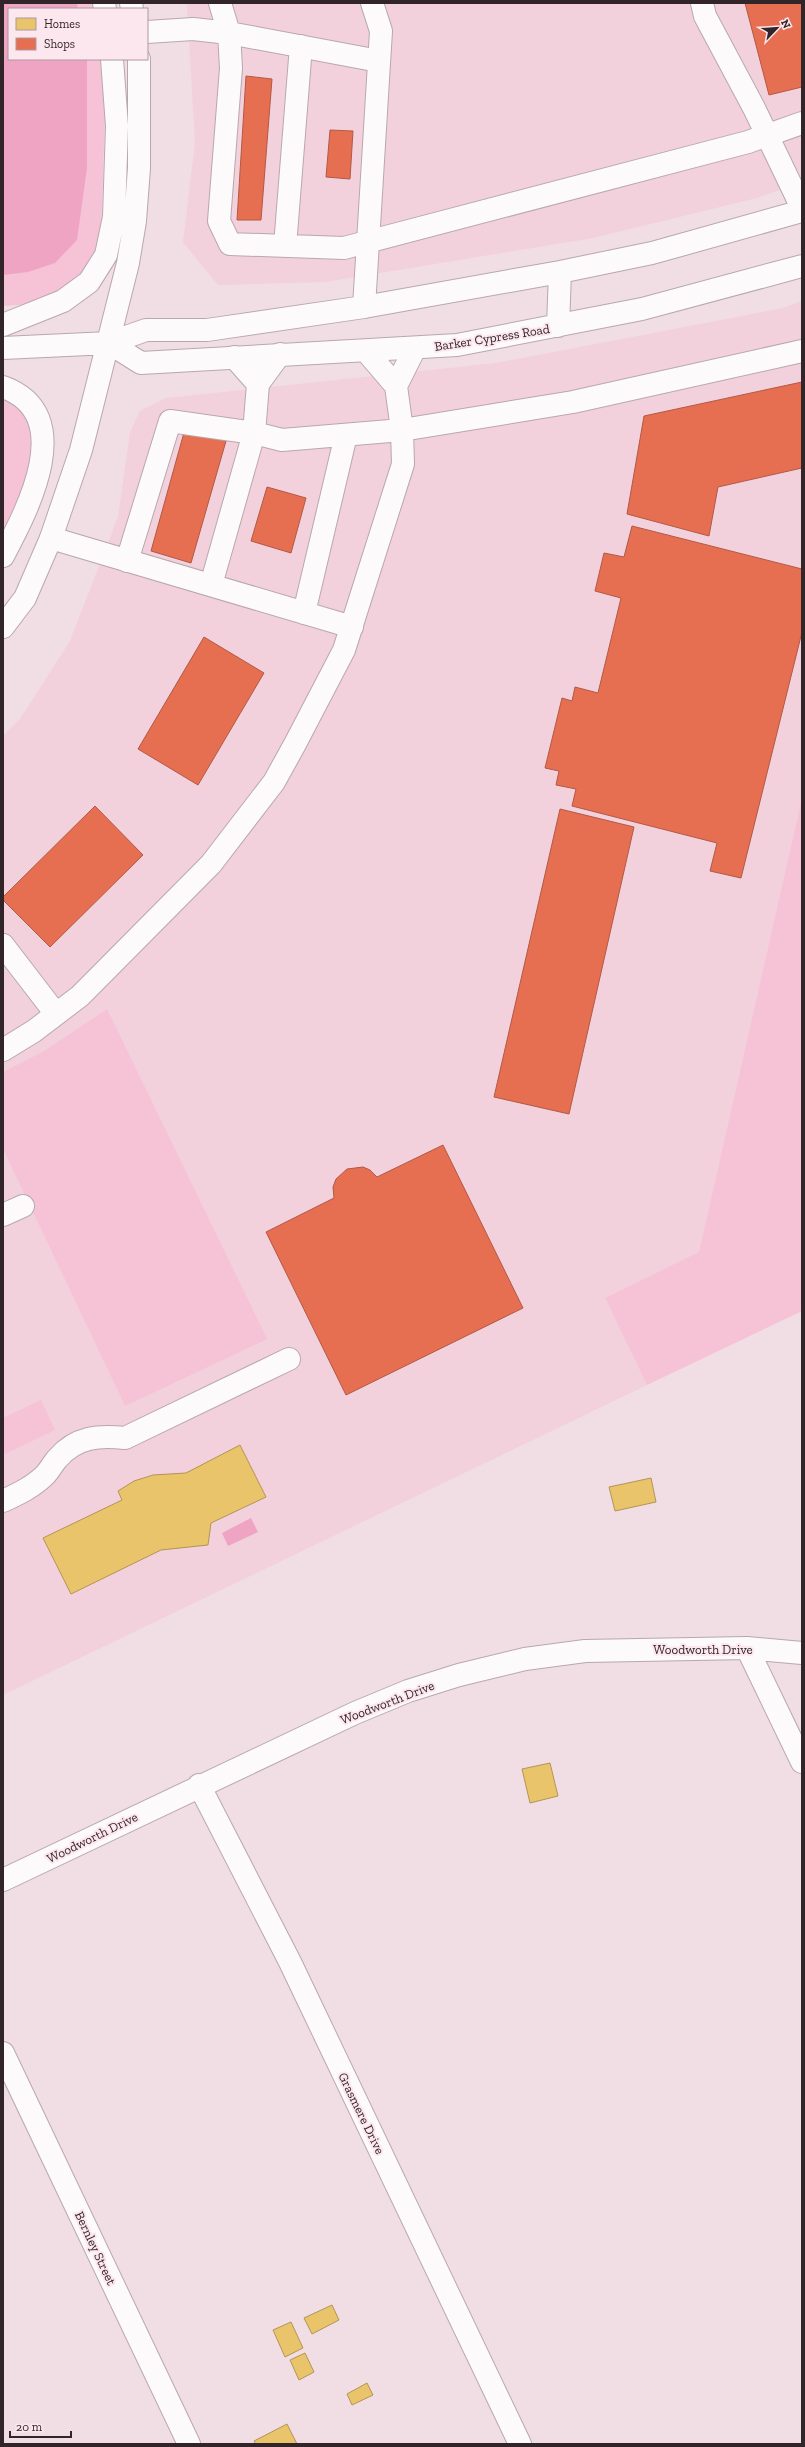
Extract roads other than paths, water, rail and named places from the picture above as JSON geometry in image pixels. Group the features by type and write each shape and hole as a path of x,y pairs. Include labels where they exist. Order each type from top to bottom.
{"main road":[{"path":"220,3 229,33 231,68 219,221 230,244 344,248 368,240 748,142 766,134 802,123"},
{"path":"364,308 381,31 372,3"},
{"path":"702,3 705,16 766,134 802,208"},
{"path":"148,32 193,30 229,33 379,61"},
{"path":"285,246 301,46"},
{"path":"3,325 63,301 89,282 106,255 114,217 117,126 112,60"},
{"path":"3,627 25,598 51,538 81,450 109,343 128,263 135,221 139,168 139,60"},
{"path":"3,348 109,343 146,330 206,330 364,308 560,272 652,253 802,211"},
{"name":"Barker Cypress Road","path":"109,343 141,363 457,345 642,309 802,266"},
{"path":"558,326 560,272"},
{"path":"396,386 416,348"},
{"path":"3,1050 56,1014 105,973 211,864 270,787 344,650 403,464 402,430 396,386 366,351"},
{"path":"127,561 170,421 254,433 282,440 402,430 573,402 802,351"},
{"path":"212,585 254,433 258,384 280,354"},
{"path":"234,357 258,384"},
{"path":"3,387 14,391 31,404 38,417 42,433 40,474 30,501 3,556"},
{"path":"304,613 346,435"},
{"path":"51,538 352,627"},
{"path":"3,945 56,1014"},
{"path":"3,1215 23,1206"},
{"path":"3,1501 30,1488 46,1475 58,1458 72,1445 90,1438 108,1436 125,1438 288,1359"},
{"path":"747,1648 802,1762"},
{"name":"Woodworth Drive","path":"3,1880 199,1785 355,1713 408,1691 459,1675 525,1659 585,1651 747,1648 802,1653"},
{"name":"Grasmere Drive","path":"199,1785 290,1962 520,2444"},
{"name":"Bernley Street","path":"3,2053 189,2444"}]}
